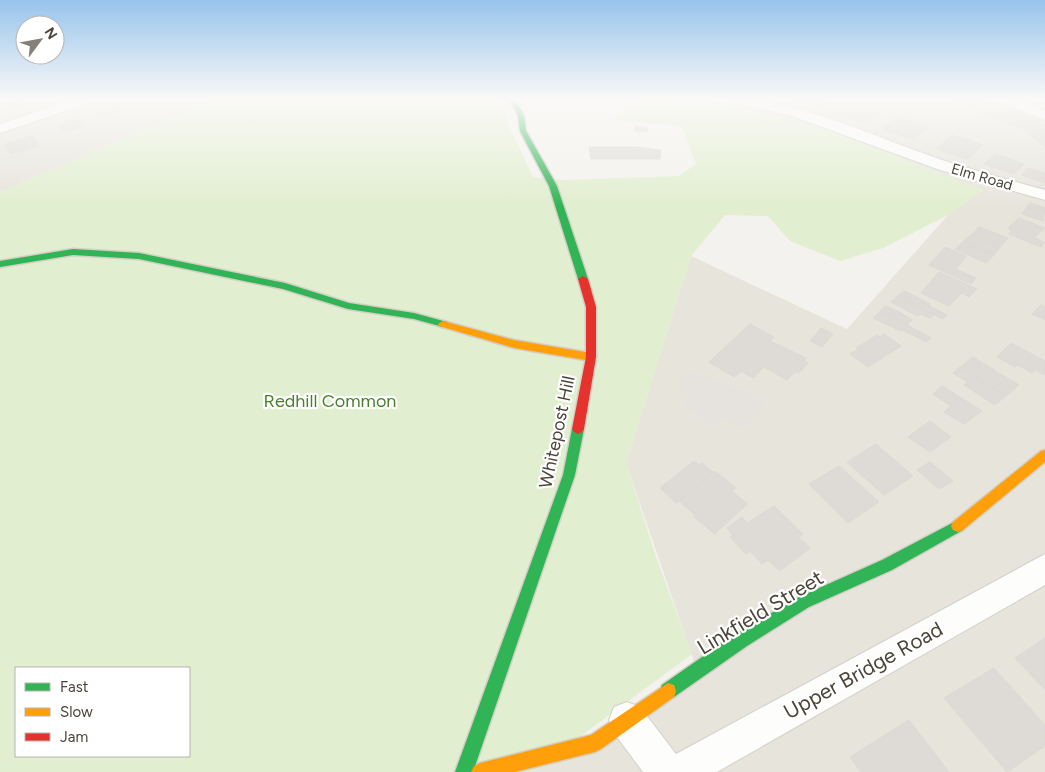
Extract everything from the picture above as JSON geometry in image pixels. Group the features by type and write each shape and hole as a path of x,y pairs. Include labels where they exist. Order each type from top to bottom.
{"street":[{"name":"Whitepost Hill","path":"464,772 569,476 591,357 591,307 566,221 553,186 525,135"},
{"name":"Elm Road","path":"860,135 940,165 1045,195"},
{"path":"0,264 73,252 139,256 285,286 348,306 414,316 514,344 591,357"},
{"name":"Linkfield Street","path":"480,772 595,743 741,640 804,602 887,565 965,522 1045,455"},
{"name":"Upper Bridge Road","path":"680,772 1045,570"},
{"path":"627,720 666,772"}],"shaded area":[{"path":"0,135 132,135 0,192"},
{"path":"816,135 1045,135 1045,772 532,772 697,670 626,463 691,256 847,329 948,215 983,190"},
{"path":"692,371 745,391 766,404 741,430 723,418 714,427 681,405 692,395 677,385"}],"green space":[{"name":"Redhill Common","path":"132,135 513,135 533,177 563,180 679,176 696,164 685,135 842,135 983,190 948,215 883,248 840,261 790,241 768,216 725,215 691,256 626,463 656,557 692,654 532,772 0,772 0,192"}],"building":[{"path":"901,135 918,135 913,139"},
{"path":"953,135 983,145 967,159 936,149"},
{"path":"1031,135 1045,135 1042,136 1045,136 1045,148"},
{"path":"33,136 39,146 10,154 5,144"},
{"path":"589,147 636,147 661,150 660,159 591,159"},
{"path":"995,154 1024,164 1014,174 984,164"},
{"path":"1028,168 1045,173 1045,183 1022,175"},
{"path":"1030,203 1045,208 1043,221 1022,214"},
{"path":"1019,218 1045,228 1034,238 1045,242 1041,247 1009,234 1012,230 1008,228"},
{"path":"979,227 1008,238 1001,246 972,234"},
{"path":"972,234 1001,246 994,255 963,242"},
{"path":"963,242 994,255 986,263 955,249"},
{"path":"945,247 966,256 956,269 976,278 971,284 929,265"},
{"path":"939,272 977,289 969,297 962,293 949,306 921,293"},
{"path":"904,291 947,315 943,319 898,296"},
{"path":"898,296 934,315 930,318 920,314 918,316 891,302"},
{"path":"1041,305 1045,307 1045,320 1032,314"},
{"path":"886,306 912,320 907,325 880,311"},
{"path":"880,311 931,338 926,342 873,318"},
{"path":"750,324 774,337 770,341 806,358 804,360 808,363 800,372 795,372 787,380 764,367 753,378 741,371 734,377 709,362"},
{"path":"821,328 833,334 822,347 810,341"},
{"path":"884,334 901,346 868,367 850,354 877,335 880,337"},
{"path":"1011,343 1045,361 1045,375 1035,370 1032,373 1018,365 1015,367 997,357"},
{"path":"973,357 1019,385 1006,396 960,367"},
{"path":"960,367 1006,396 995,405 964,385 968,382 953,373"},
{"path":"942,386 982,411 964,424 944,412 951,406 933,394"},
{"path":"930,421 951,437 930,452 908,437"},
{"path":"876,444 913,476 884,495 847,462"},
{"path":"694,461 699,465 702,463 714,473 676,503 660,488"},
{"path":"930,462 953,481 939,489 917,470"},
{"path":"839,466 879,502 848,523 809,484"},
{"path":"715,471 736,488 695,515 679,501"},
{"path":"731,490 747,504 715,534 694,517"},
{"path":"774,506 803,534 798,537 810,548 780,571 768,560 762,564 750,551 746,554 730,537 733,535 727,528 742,517 747,523"},
{"path":"1045,638 1045,690 1015,658"},
{"path":"994,668 1045,725 1045,746 1007,772 944,698"},
{"path":"909,720 949,772 861,772 850,757"}],"traffic: fast":[{"path":"525,135 553,186 583,279"},
{"path":"0,264 73,252 139,256 285,286 348,306 414,316 443,324"},
{"path":"464,772 569,475 578,429"},
{"path":"668,691 741,640 804,602 887,565 958,526"}],"traffic: slow":[{"path":"443,324 514,344 591,357"},
{"path":"958,526 1045,455"},
{"path":"480,772 595,743 668,691"}],"traffic: jam":[{"path":"578,429 591,357 591,307 583,279"}]}
